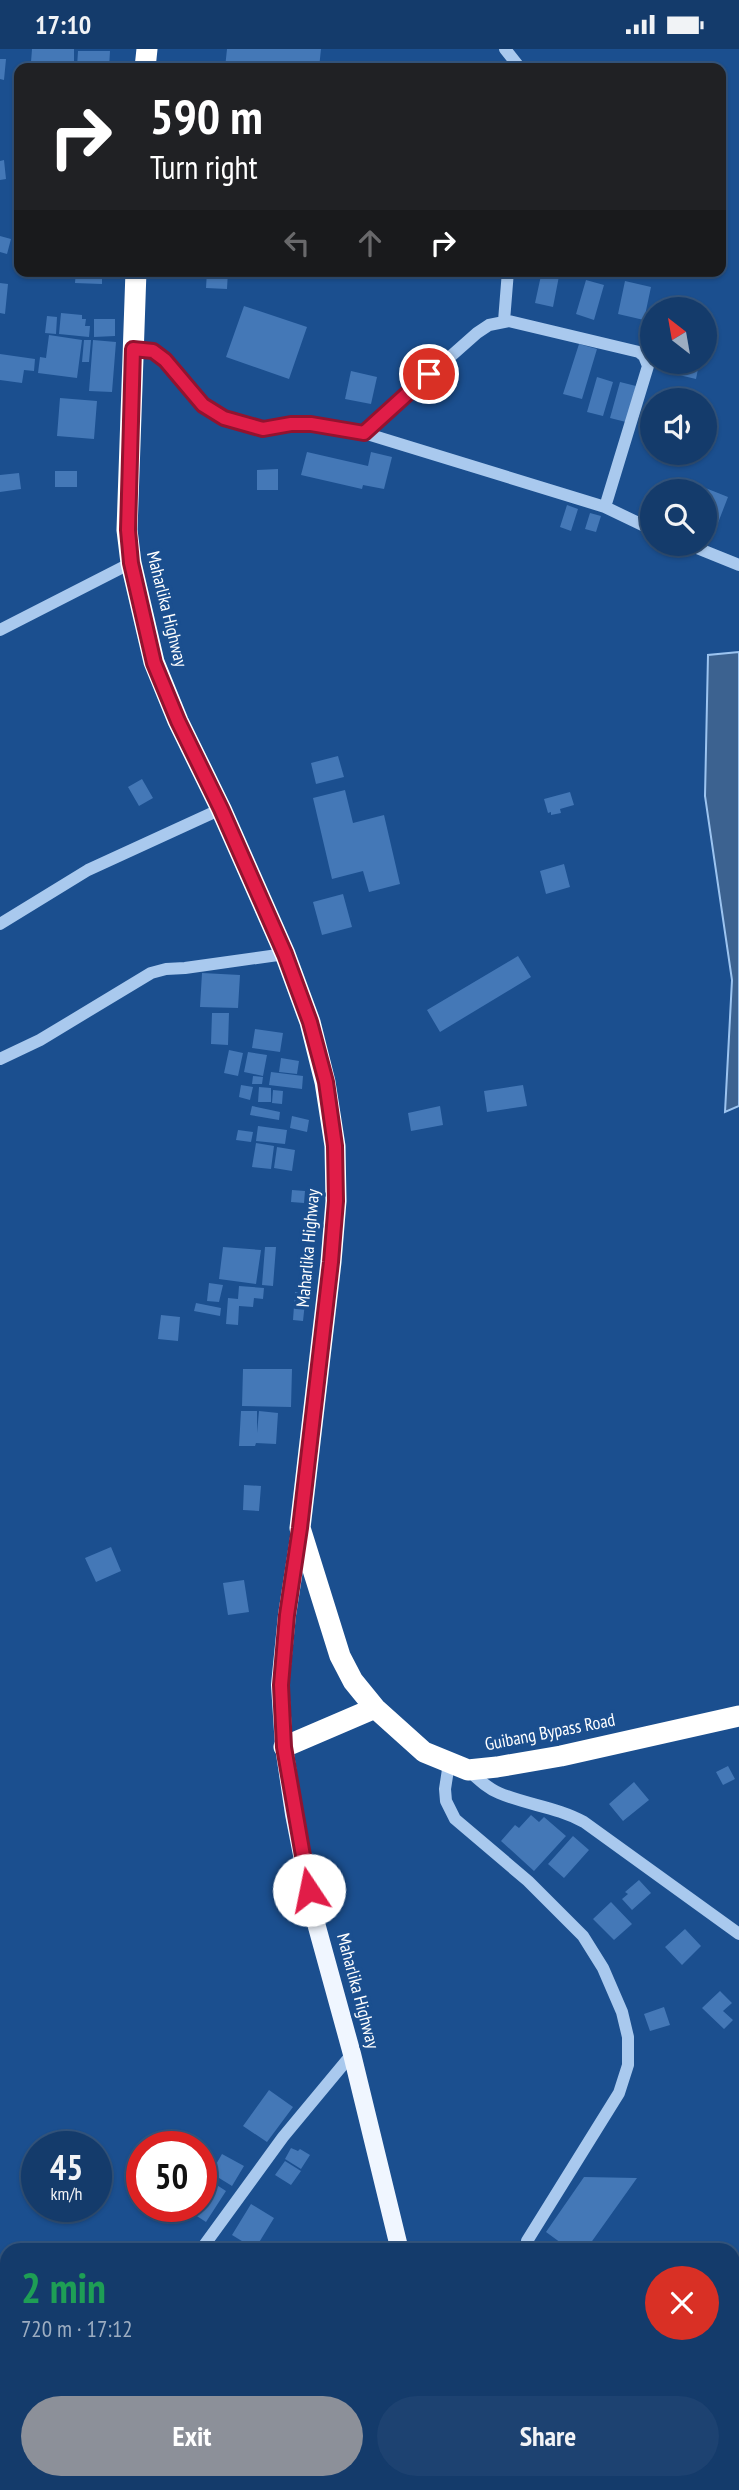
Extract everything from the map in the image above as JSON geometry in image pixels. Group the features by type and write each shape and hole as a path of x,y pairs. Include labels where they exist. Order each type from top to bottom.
{"highway":[{"name":"Maharlika Highway","path":"136,277 128,530 131,563 154,663 285,954 310,1022 326,1082 335,1146 336,1201 331,1262 300,1528"},
{"path":"300,1528 341,1656 353,1681 375,1708 424,1752 458,1766"},
{"path":"284,1747 375,1708"},
{"name":"Guibang Bypass Road","path":"458,1766 496,1767 561,1756 739,1716"}],"main road":[{"name":"Maharlika Highway","path":"300,1528 287,1615 281,1685 284,1747 314,1916 352,2054 398,2243"}],"street":[{"path":"505,49 516,63"},
{"path":"504,321 508,277"},
{"path":"364,433 489,325 504,321 639,352 648,366 605,507"},
{"path":"133,349 153,351 165,360 203,405 224,418 263,429 311,424 364,433 605,507 640,524"},
{"path":"717,556 739,565"},
{"path":"0,630 131,563"},
{"path":"0,924 88,870 221,809"},
{"path":"0,1059 40,1040 151,973 285,954"},
{"path":"527,2241 618,2093 628,2065 628,2037 622,2012 603,1968 583,1936 528,1881 455,1819 446,1801 445,1789 458,1766 500,1794 570,1814 584,1822 739,1934"},
{"path":"206,2243 284,2137 352,2054"}],"water":[{"path":"739,652 739,1106 725,1112 732,980 705,796 708,655"}],"building":[{"path":"32,49 74,49 74,63 31,62"},
{"path":"227,49 321,49 320,63 226,63"},
{"path":"78,51 110,51 109,63 77,63"},
{"path":"0,59 6,59 4,80 0,79"},
{"path":"4,160 6,179 0,180 0,161"},
{"path":"0,236 11,239 7,254 0,252"},
{"path":"76,277 102,277 102,284 75,283"},
{"path":"207,277 228,277 227,289 206,288"},
{"path":"541,277 559,277 553,307 535,303"},
{"path":"586,280 604,285 594,320 576,314"},
{"path":"625,281 651,287 649,297 640,297 640,319 618,314"},
{"path":"0,283 8,284 5,314 0,313"},
{"path":"244,306 307,327 289,379 226,357"},
{"path":"61,313 82,315 82,319 86,319 85,326 90,326 89,337 59,334"},
{"path":"47,316 57,317 56,334 45,333"},
{"path":"94,319 115,319 115,336 94,337"},
{"path":"49,335 82,340 77,378 38,373 40,357 46,358"},
{"path":"84,340 91,340 89,362 82,362"},
{"path":"93,340 116,342 112,392 89,391"},
{"path":"579,344 597,349 582,399 563,394"},
{"path":"0,354 35,359 34,371 24,370 22,383 0,380"},
{"path":"351,371 377,377 371,404 345,399"},
{"path":"679,375 697,375 696,379"},
{"path":"597,377 613,382 603,416 587,412"},
{"path":"620,382 636,386 626,422 610,418"},
{"path":"60,398 97,401 94,439 57,436"},
{"path":"307,452 368,466 371,452 392,457 384,489 363,485 362,489 301,475"},
{"path":"278,469 278,490 257,490 257,470"},
{"path":"55,471 77,471 77,487 55,487"},
{"path":"19,473 21,489 0,492 0,475"},
{"path":"717,493 728,497 717,525"},
{"path":"567,505 578,509 571,531 560,527"},
{"path":"590,513 601,516 596,532 585,529"},
{"path":"338,756 344,777 316,784 311,763"},
{"path":"142,779 153,798 139,806 128,787"},
{"path":"345,790 353,823 384,815 400,884 369,892 363,871 332,879 313,798"},
{"path":"570,792 574,805 560,809 561,813 548,813 544,799"},
{"path":"564,864 570,887 546,894 540,871"},
{"path":"343,894 352,927 322,935 313,902"},
{"path":"518,956 531,977 440,1032 427,1010"},
{"path":"202,973 240,975 238,1008 200,1007"},
{"path":"212,1013 229,1013 228,1045 211,1044"},
{"path":"255,1029 283,1033 280,1052 252,1048"},
{"path":"229,1050 243,1053 238,1076 224,1073"},
{"path":"248,1052 267,1055 263,1076 244,1072"},
{"path":"281,1058 299,1061 297,1074 279,1072"},
{"path":"271,1072 303,1076 302,1089 269,1085"},
{"path":"253,1076 263,1077 262,1084 252,1084"},
{"path":"241,1085 253,1087 250,1100 239,1097"},
{"path":"523,1085 527,1106 487,1112 484,1091"},
{"path":"259,1087 271,1088 271,1102 258,1102"},
{"path":"273,1090 283,1091 282,1104 272,1103"},
{"path":"252,1106 280,1112 279,1120 250,1115"},
{"path":"440,1106 443,1125 411,1131 408,1113"},
{"path":"292,1116 309,1120 307,1132 290,1128"},
{"path":"258,1126 287,1130 285,1144 256,1141"},
{"path":"238,1130 253,1132 251,1142 236,1140"},
{"path":"256,1143 274,1146 271,1169 252,1167"},
{"path":"277,1147 295,1150 292,1171 274,1168"},
{"path":"292,1190 305,1191 304,1203 291,1202"},
{"path":"223,1247 261,1250 256,1284 219,1279"},
{"path":"265,1247 276,1247 273,1286 262,1285"},
{"path":"209,1283 223,1285 219,1302 207,1301"},
{"path":"239,1286 264,1288 263,1299 254,1298 253,1307 239,1306 238,1325 226,1324 228,1298 238,1299"},
{"path":"295,1292 306,1293 303,1321 293,1320"},
{"path":"196,1303 221,1308 220,1316 194,1311"},
{"path":"161,1315 180,1317 178,1341 158,1339"},
{"path":"243,1369 292,1369 291,1407 242,1406"},
{"path":"241,1411 257,1411 257,1433 259,1411 278,1413 276,1444 239,1446"},
{"path":"244,1485 261,1486 259,1511 243,1510"},
{"path":"111,1547 121,1571 96,1582 85,1558"},
{"path":"244,1580 249,1612 228,1615 223,1583"},
{"path":"728,1766 735,1779 723,1785 716,1772"},
{"path":"634,1782 649,1800 623,1821 609,1804"},
{"path":"531,1815 539,1822 544,1817 566,1836 534,1871 501,1841 515,1825 519,1828"},
{"path":"573,1836 589,1850 564,1878 548,1864"},
{"path":"639,1880 651,1893 632,1910 622,1899 628,1894 625,1892"},
{"path":"611,1902 632,1924 614,1940 593,1919"},
{"path":"685,1929 701,1946 682,1965 665,1947"},
{"path":"720,1991 732,2003 723,2011 733,2020 724,2029 702,2008"},
{"path":"664,2007 670,2025 650,2031 644,2014"},
{"path":"269,2090 293,2107 267,2142 243,2126"},
{"path":"291,2148 298,2151 300,2149 310,2155 301,2169 285,2159"},
{"path":"222,2154 244,2166 232,2186 217,2177 217,2163"},
{"path":"285,2161 301,2171 291,2185 275,2175"},
{"path":"584,2177 637,2178 591,2243 561,2243 546,2232"},
{"path":"217,2185 226,2191 217,2205"},
{"path":"251,2204 274,2218 259,2243 245,2243 232,2235"}],"route":[{"path":"309,1890 284,1747 281,1685 287,1615 300,1528 331,1262 336,1201 335,1146 326,1082 310,1022 285,954 154,663 131,563 128,530 133,349 153,351 165,360 203,405 224,418 263,429 311,424 364,433 429,374"}]}
